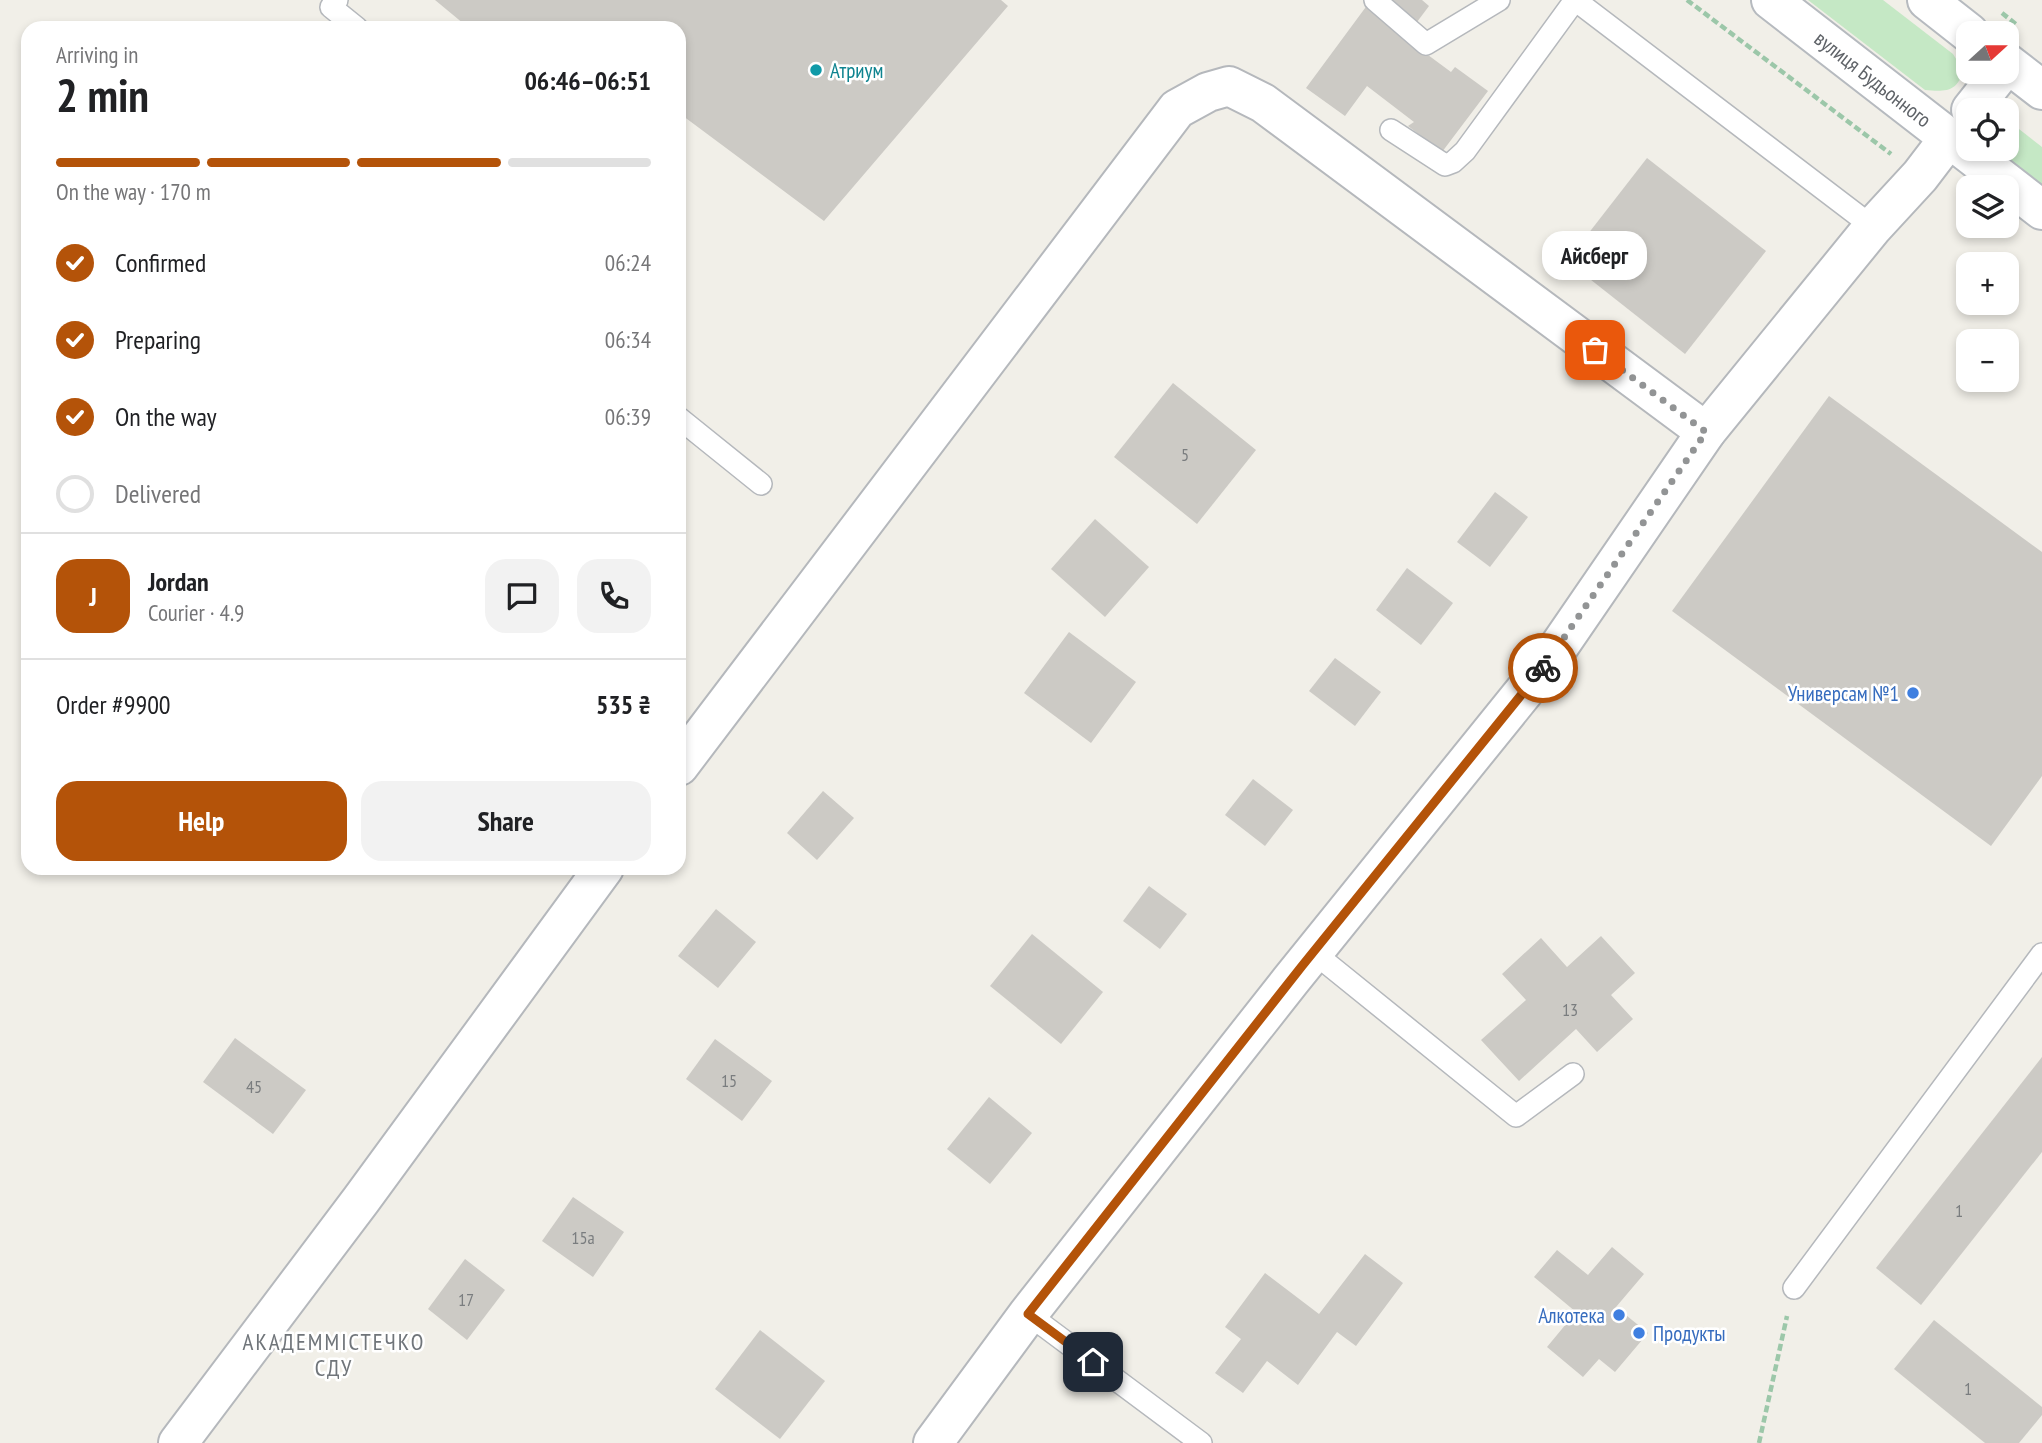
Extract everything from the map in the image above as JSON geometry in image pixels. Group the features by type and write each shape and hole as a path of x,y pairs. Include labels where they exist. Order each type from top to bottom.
{"street":[{"name":"вулиця Будьонного","path":"1771,0 1956,116"},
{"path":"1927,0 1982,20"},
{"path":"2020,65 2042,90"},
{"path":"1980,98 1992,84"},
{"path":"686,757 1177,109 1208,92 1229,86 1263,103 1706,432"},
{"path":"933,1443 1028,1314 1313,952 1551,658 1706,432 1956,129"},
{"name":"вулиця Будьонного","path":"1999,161 2042,210"},
{"path":"178,1443 361,1200 599,875"}],"lane":[{"path":"337,0 331,7 348,21"},
{"path":"1375,0 1426,44 1499,0"},
{"path":"1391,130 1445,165 1453,162 1465,151 1575,0 1873,228"},
{"path":"686,424 761,484"},
{"path":"1313,952 1516,1116 1573,1074"},
{"path":"1794,1288 2042,954"},
{"path":"1028,1314 1201,1443"}],"path":[{"path":"1687,0 1920,176"},
{"path":"1759,1443 1794,1288"}],"green space":[{"path":"1808,0 1883,0 1956,59 1957,84 1950,89 1925,90"},
{"path":"2019,129 2042,147 2042,185 2011,161 2019,161"}],"building":[{"name":"Атриум","path":"435,0 1001,0 1008,6 824,221 686,118 686,21 460,21"},
{"path":"1371,0 1422,0 1429,6 1405,38 1451,72 1455,67 1488,91 1442,152 1408,126 1414,122 1367,86 1345,116 1306,88"},
{"path":"1647,158 1766,251 1685,354 1567,261"},
{"path":"1173,383 1256,450 1197,524 1114,457"},
{"name":"Универсам №1","path":"1829,396 2042,552 2042,776 1991,846 1672,611"},
{"path":"1495,492 1528,517 1490,567 1457,542"},
{"path":"1095,519 1149,567 1105,617 1051,569"},
{"path":"1407,568 1453,603 1421,645 1376,610"},
{"path":"1069,632 1136,682 1091,743 1024,693"},
{"path":"1335,658 1381,692 1355,726 1309,691"},
{"path":"1253,779 1293,810 1265,846 1225,815"},
{"path":"823,791 854,818 817,860 787,833"},
{"path":"1149,886 1187,914 1160,949 1123,921"},
{"path":"716,909 756,942 718,988 678,956"},
{"path":"1032,934 1103,992 1061,1044 990,986"},
{"path":"1601,936 1635,973 1611,995 1633,1019 1597,1052 1576,1029 1519,1081 1481,1040 1526,1000 1502,974 1541,938 1567,967"},
{"path":"235,1038 306,1090 273,1134 203,1082"},
{"path":"715,1039 772,1081 742,1121 686,1079"},
{"path":"2042,1057 2042,1152 1921,1305 1876,1268"},
{"path":"989,1097 1032,1133 990,1184 947,1149"},
{"path":"573,1197 624,1232 593,1277 542,1241"},
{"path":"1612,1247 1644,1274 1616,1307 1648,1333 1615,1372 1599,1359 1583,1377 1547,1347 1576,1312 1534,1277 1557,1250 1588,1275"},
{"path":"1365,1254 1403,1283 1356,1346 1337,1332 1298,1385 1267,1361 1243,1393 1215,1373 1241,1339 1225,1327 1265,1273 1319,1314"},
{"path":"465,1259 505,1290 467,1340 428,1309"},
{"path":"1934,1320 2042,1407 2042,1415 2019,1443 1985,1443 1894,1369"},
{"path":"760,1330 825,1381 780,1439 715,1389"}],"way so far":[{"path":"1543,668 1706,432 1595,350"}],"place":[{"name":"Атриум","path":"816,70"},
{"name":"Айсберг","path":"1595,350"},
{"name":"Универсам №1","path":"1913,693"},
{"name":"Алкотека","path":"1619,1315"},
{"name":"Продукты","path":"1639,1333"}],"district":[{"name":"АКАДЕММІСТЕЧКО СДУ","path":"334,1354"}],"route":[{"path":"1093,1362 1028,1314 1302,966 1543,668"}]}
